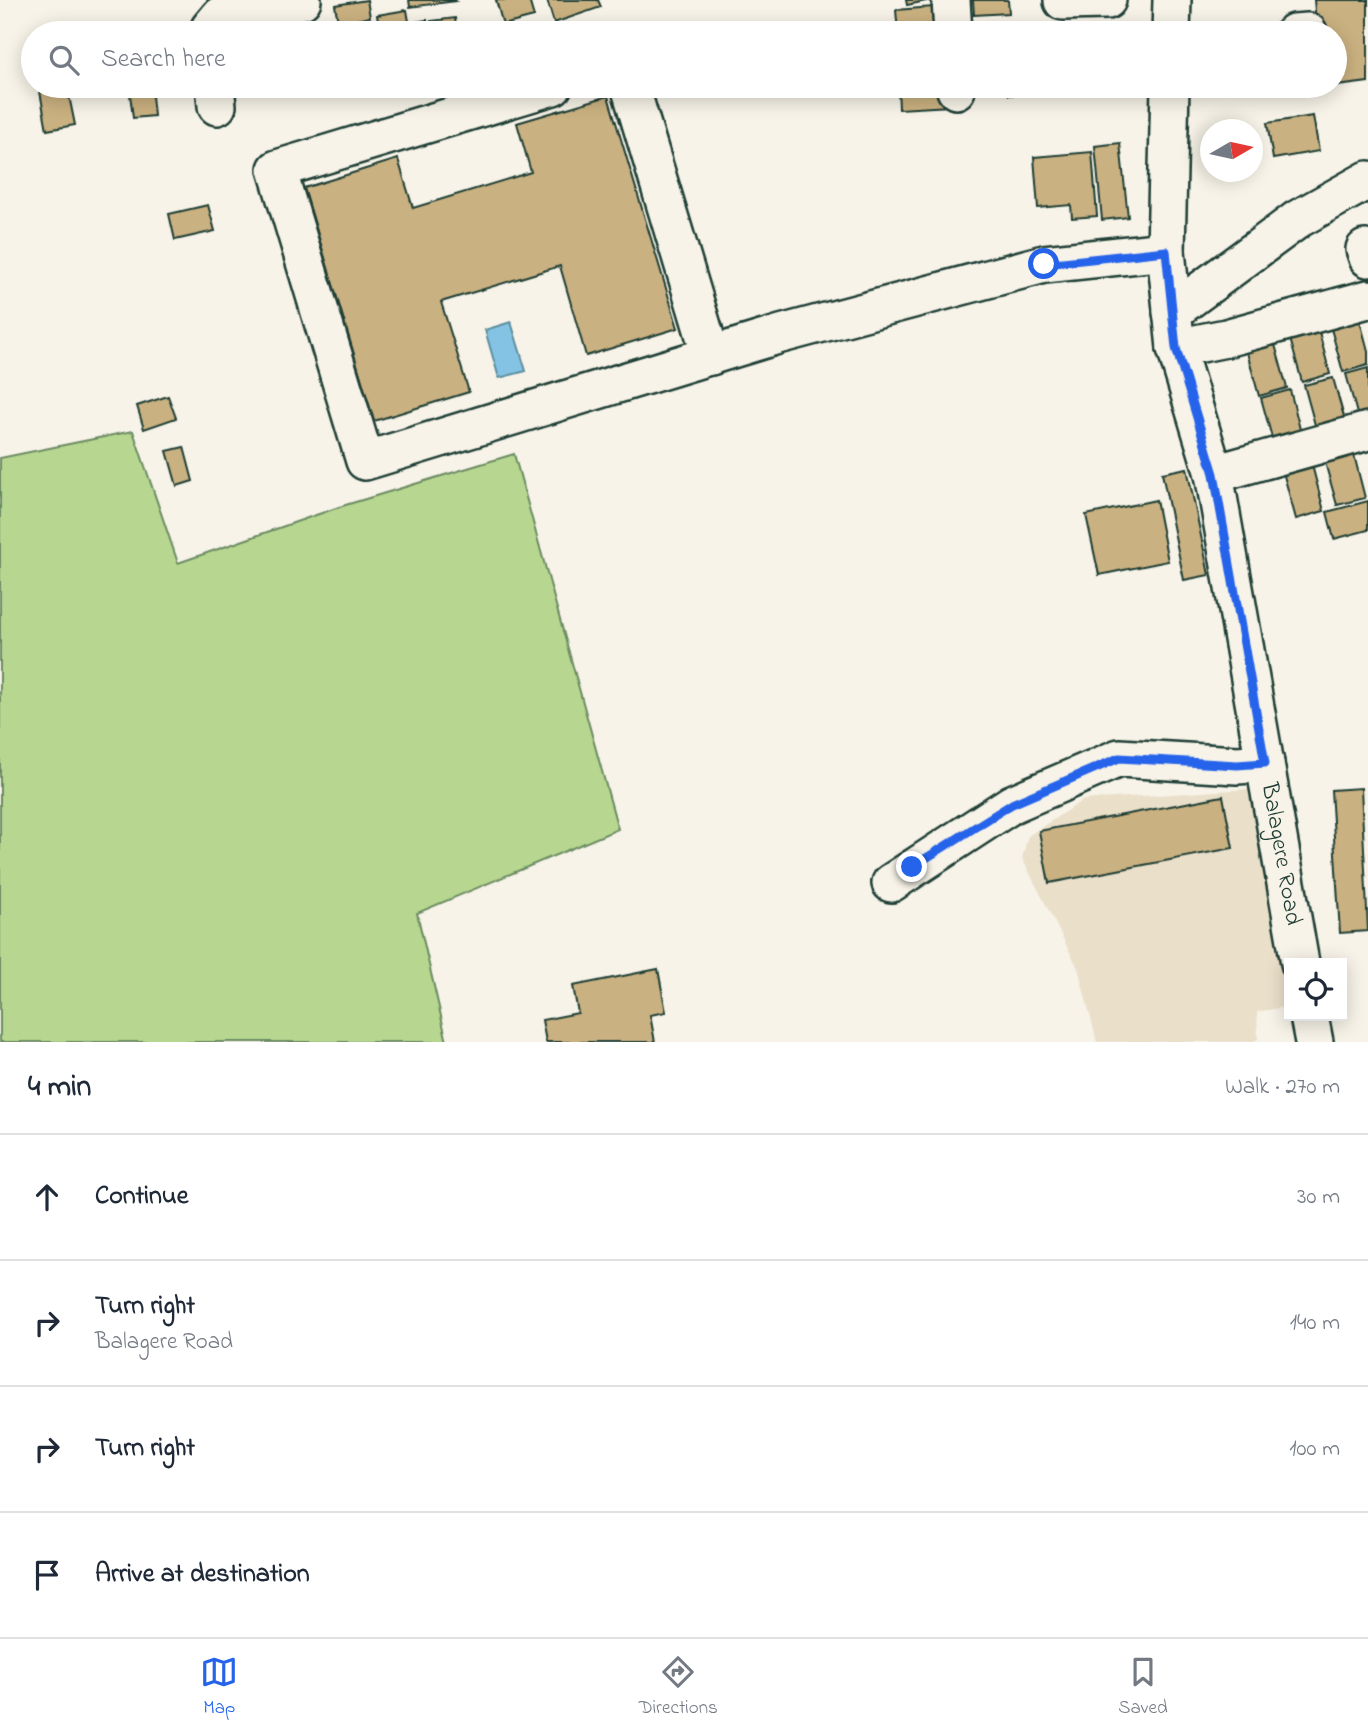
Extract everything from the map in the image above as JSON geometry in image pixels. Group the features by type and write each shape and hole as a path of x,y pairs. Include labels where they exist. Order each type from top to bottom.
{"street":[{"path":"216,21 220,16 302,0"},
{"path":"951,0 952,21"},
{"path":"1063,1 1107,0"},
{"path":"1171,21 1172,0"},
{"path":"513,98 277,169 365,461 781,334 1044,264 1166,251"},
{"path":"633,98 711,356"},
{"name":"Balagere Road","path":"1170,98 1166,251 1176,348 1214,474 1299,958"},
{"path":"1172,312 1298,219 1368,180"},
{"path":"1176,348 1226,338 1368,299"},
{"path":"1214,474 1368,431"},
{"path":"891,883 1012,804 1119,758 1237,765 1265,763"},
{"path":"1310,1021 1314,1042"}],"shaded area":[{"path":"1263,788 1285,958 1284,1007 1257,1012 1258,1039 1252,1042 1097,1042 1078,968 1022,858 1028,836 1083,800"}],"green space":[{"path":"133,431 178,563 339,507 514,454 618,829 417,913 447,1042 0,1042 0,458"}],"water":[{"path":"511,322 526,371 499,378 485,330"}],"building":[{"path":"367,0 370,17 338,21 335,5"},
{"path":"409,0 455,0 456,1 410,7"},
{"path":"496,0 529,0 534,17 502,21"},
{"path":"547,0 598,0 601,7 560,21 553,21"},
{"path":"906,0 931,0 907,5"},
{"path":"973,0 1008,0 1009,13 974,15"},
{"path":"1314,0 1368,0 1368,82 1347,85 1347,21 1316,21"},
{"path":"946,6 947,21 897,21 896,10"},
{"path":"407,10 409,21 378,21 377,15"},
{"path":"290,16 291,21 254,21"},
{"path":"455,18 455,21 431,21"},
{"path":"41,98 69,98 75,125 47,130"},
{"path":"130,98 152,98 154,116 133,118"},
{"path":"609,98 678,328 586,356 560,266 441,302 469,392 374,421 304,188 398,159 413,208 531,172 517,123"},
{"path":"899,98 950,98 950,106 899,109"},
{"path":"1313,116 1319,151 1273,159 1267,123"},
{"path":"1120,143 1128,217 1102,220 1095,146"},
{"path":"1092,152 1097,216 1072,218 1071,205 1038,208 1034,157"},
{"path":"208,205 215,231 175,240 169,214"},
{"path":"1359,317 1368,351 1368,365 1343,372 1330,325"},
{"path":"1318,328 1330,374 1302,382 1289,335"},
{"path":"1274,341 1287,388 1259,396 1246,349"},
{"path":"1368,368 1368,418 1359,421 1346,374"},
{"path":"1333,378 1346,424 1317,432 1304,385"},
{"path":"1290,390 1302,437 1274,445 1261,398"},
{"path":"168,396 176,418 144,429 137,406"},
{"path":"184,447 193,481 177,486 167,451"},
{"path":"1353,451 1365,498 1337,505 1324,459"},
{"path":"1312,465 1324,511 1296,519 1283,472"},
{"path":"1187,468 1209,575 1184,580 1162,473"},
{"path":"1156,500 1168,561 1099,575 1086,515"},
{"path":"1368,501 1368,530 1334,539 1327,512"},
{"path":"1361,788 1368,931 1340,933 1331,790"},
{"path":"1223,796 1233,848 1049,883 1039,831"},
{"path":"658,969 666,1012 650,1015 655,1042 546,1042 542,1020 578,1013 573,986"}],"route":[{"path":"912,867 1012,804 1119,758 1237,765 1265,763 1214,474 1176,348 1166,251 1044,264"}]}
